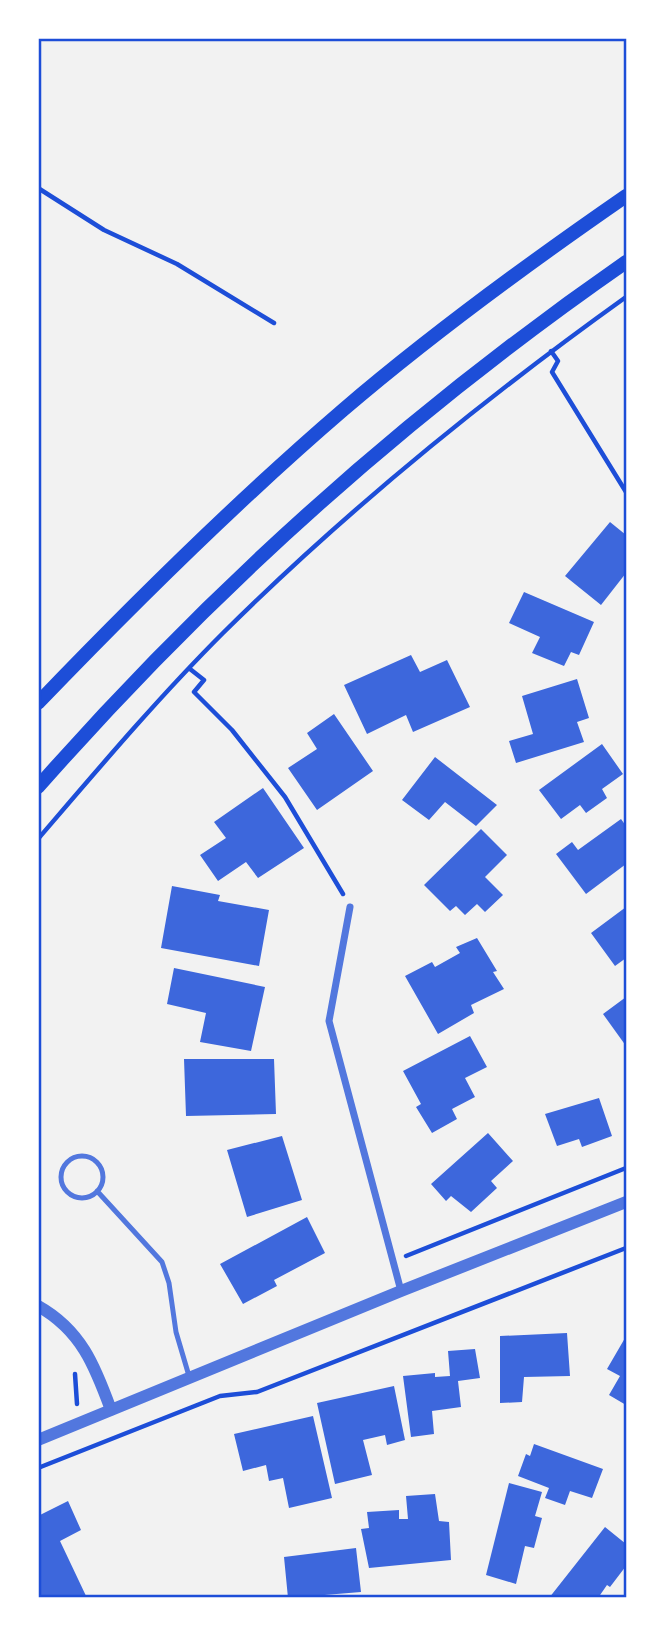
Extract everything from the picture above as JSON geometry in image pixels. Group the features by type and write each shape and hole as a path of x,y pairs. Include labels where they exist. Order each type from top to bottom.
{"main road":[{"path":"38,703 190,549 345,409 442,330 626,196"},
{"path":"38,787 86,733 257,560 357,469 473,376 626,262"}],"street":[{"path":"350,907 329,1021 401,1290"},
{"path":"38,1440 191,1380 401,1290 626,1202"},
{"path":"38,1306 60,1319 78,1338 94,1363 111,1410"}],"lane":[{"path":"79,1156 97,1162 103,1179 97,1191 84,1197 66,1190 62,1176 67,1163 79,1156"},
{"path":"97,1191 162,1262 169,1283 176,1332 191,1380"}],"path":[{"path":"38,188 104,230 177,264 274,323"},
{"path":"38,839 223,633 374,494 551,351 626,296"},
{"path":"551,351 558,361 552,372 626,492"},
{"path":"190,669 204,680 194,692 232,730 285,797 350,907"},
{"path":"393,1261 626,1168"},
{"path":"38,1468 220,1396 257,1392 626,1248"},
{"path":"75,1367 84,1450"}],"building":[{"path":"610,522 626,535 626,573 601,605 565,576"},
{"path":"524,592 594,622 579,655 571,652 564,666 532,653 540,637 509,623"},
{"path":"411,655 420,672 447,660 470,707 413,732 406,715 367,734 344,685"},
{"path":"577,679 589,718 577,722 584,742 516,763 509,741 533,734 522,696"},
{"path":"334,714 373,771 317,810 288,768 317,749 307,733"},
{"path":"602,744 623,774 602,789 607,798 586,813 580,805 561,819 539,790"},
{"path":"435,757 497,805 476,826 445,802 429,820 402,800"},
{"path":"263,788 304,848 258,878 246,862 218,881 200,855 226,838 214,822"},
{"path":"621,819 626,826 626,864 586,894 556,854 572,842 578,850"},
{"path":"481,829 507,855 485,877 503,895 485,912 477,904 465,915 456,906 450,911 424,885"},
{"path":"172,886 220,895 218,901 269,910 259,966 161,948"},
{"path":"626,907 626,958 615,966 591,933"},
{"path":"477,938 497,971 493,972 504,989 471,1005 474,1013 438,1034 405,976 432,962 435,967 460,953 456,947"},
{"path":"174,968 265,987 251,1051 200,1042 206,1013 167,1004"},
{"path":"626,997 626,1046 603,1014"},
{"path":"470,1036 487,1067 465,1078 475,1097 452,1109 457,1119 432,1133 416,1107 421,1104 403,1071"},
{"path":"184,1059 274,1059 276,1114 186,1116"},
{"path":"599,1098 612,1136 582,1147 579,1139 557,1146 545,1114"},
{"path":"488,1133 513,1161 491,1181 497,1188 471,1212 451,1196 446,1201 431,1184"},
{"path":"282,1136 302,1200 247,1217 227,1150"},
{"path":"307,1217 325,1253 274,1280 277,1286 243,1304 220,1264"},
{"path":"567,1333 570,1376 524,1377 522,1402 500,1403 500,1336"},
{"path":"625,1338 626,1405 609,1395 620,1376 607,1369"},
{"path":"475,1349 480,1378 458,1381 461,1407 432,1411 434,1434 411,1437 403,1376 435,1373 435,1377 450,1376 448,1351"},
{"path":"394,1386 405,1440 387,1445 385,1435 363,1440 372,1475 335,1484 317,1403"},
{"path":"313,1416 332,1498 289,1508 283,1478 269,1481 266,1465 243,1471 234,1434"},
{"path":"534,1444 603,1469 592,1498 570,1491 565,1505 545,1498 549,1488 518,1476 526,1454 530,1456"},
{"path":"509,1483 542,1492 535,1516 542,1518 534,1548 525,1546 516,1584 486,1575"},
{"path":"435,1494 439,1521 449,1522 451,1560 369,1568 361,1529 369,1528 367,1512 399,1510 399,1519 408,1519 406,1496"},
{"path":"68,1501 81,1530 60,1541 87,1598 38,1598 38,1516"},
{"path":"605,1527 626,1544 626,1566 610,1587 607,1585 598,1598 549,1598"},
{"path":"356,1548 361,1592 288,1598 284,1557"}]}
